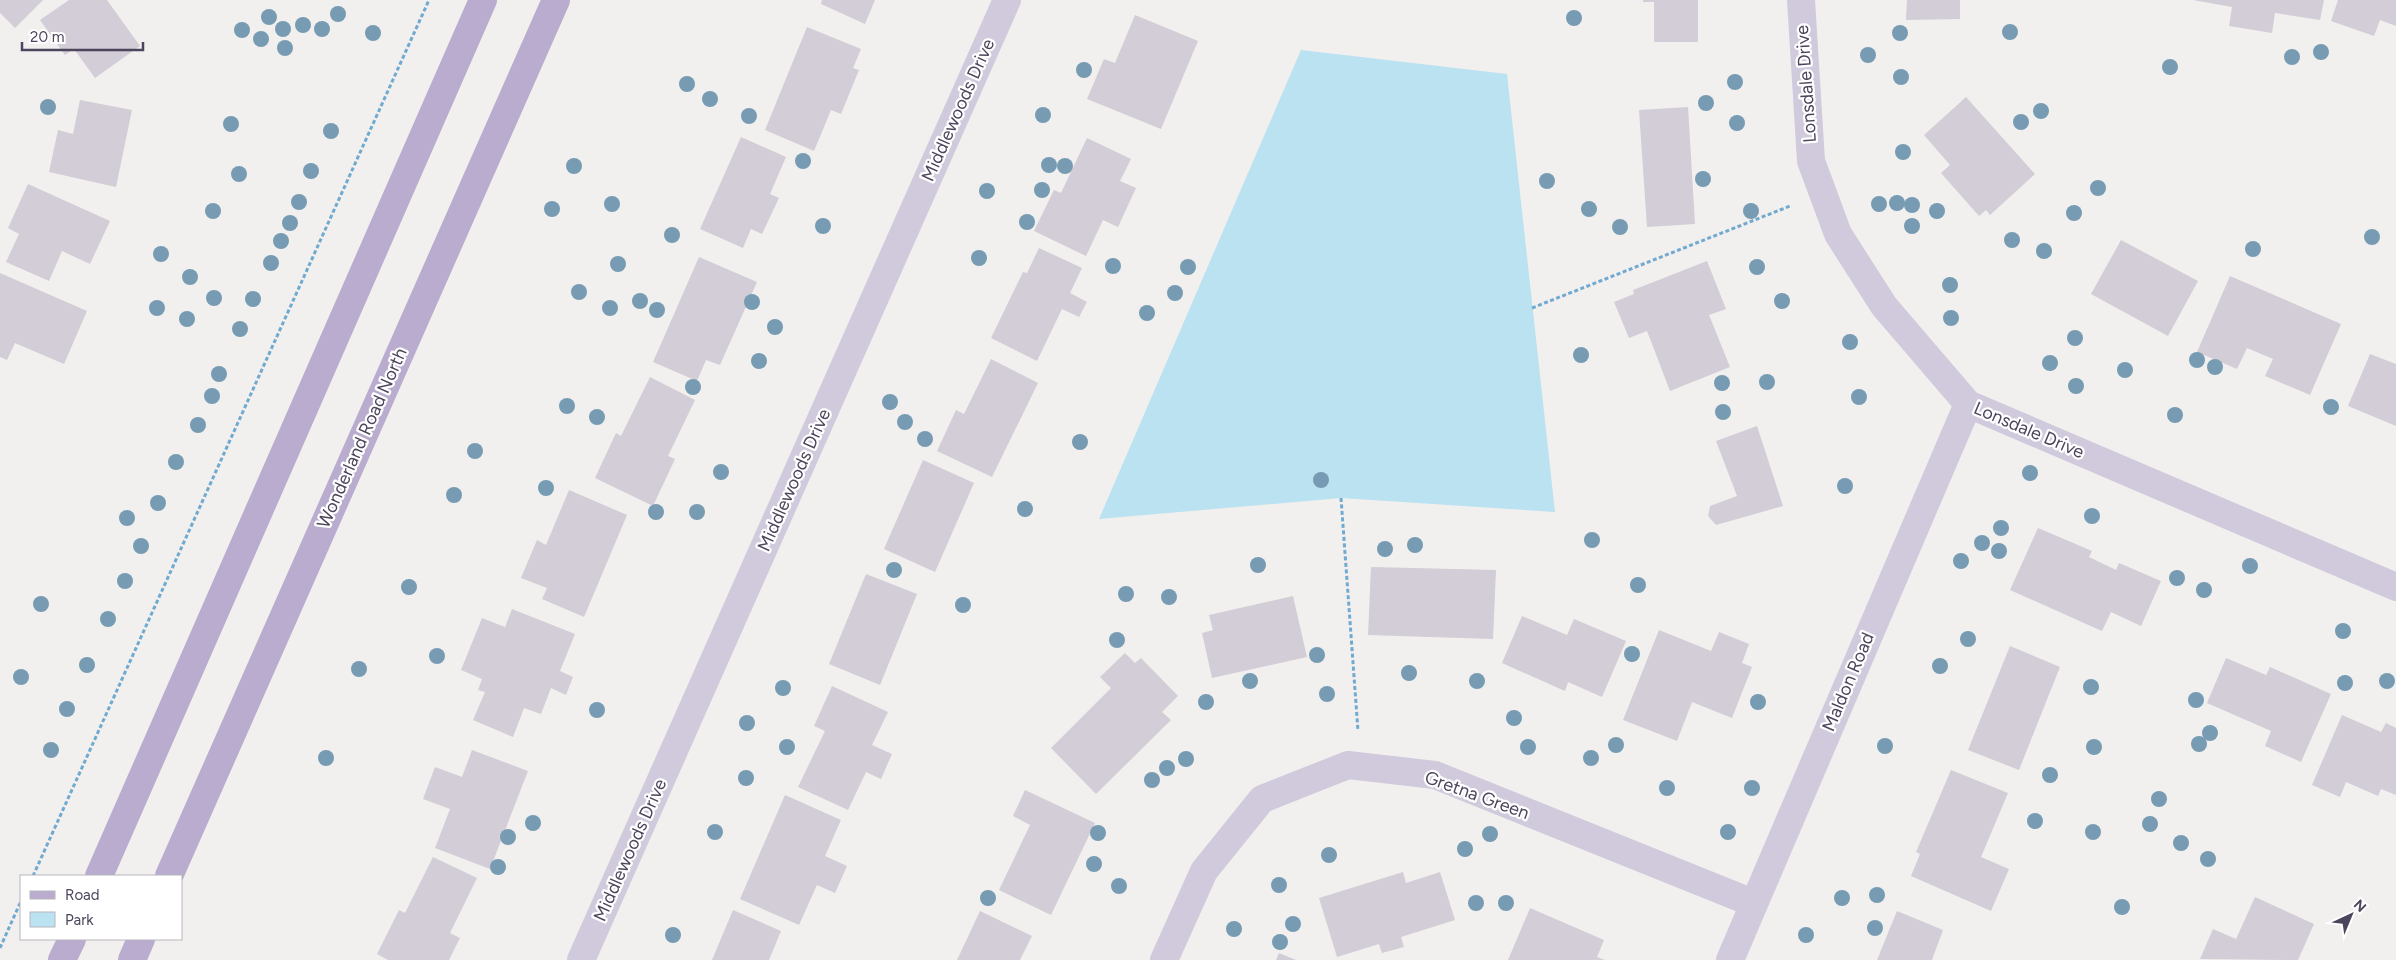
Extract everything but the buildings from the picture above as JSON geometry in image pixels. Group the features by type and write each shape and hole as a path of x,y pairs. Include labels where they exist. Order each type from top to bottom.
{"main road":[{"path":"99,875 483,0"},
{"name":"Wonderland Road North","path":"169,875 556,0"},
{"path":"62,960 72,940"},
{"path":"132,960 141,940"}],"street":[{"name":"Middlewoods Drive","path":"581,960 1007,0"},
{"name":"Lonsdale Drive","path":"1801,0 1811,160 1838,234 1884,306 1968,404 2396,587"},
{"name":"Maldon Road","path":"1730,960 1968,404"},
{"name":"Gretna Green","path":"1164,960 1204,871 1262,799 1348,765 1435,775 1753,903"}],"path":[{"path":"33,875 429,0"},
{"path":"1532,308 1823,193"},
{"path":"1341,498 1359,741 1363,766"},
{"path":"0,948 20,903"}],"green space":[{"path":"1301,50 1507,74 1555,512 1341,498 1099,519"}]}
